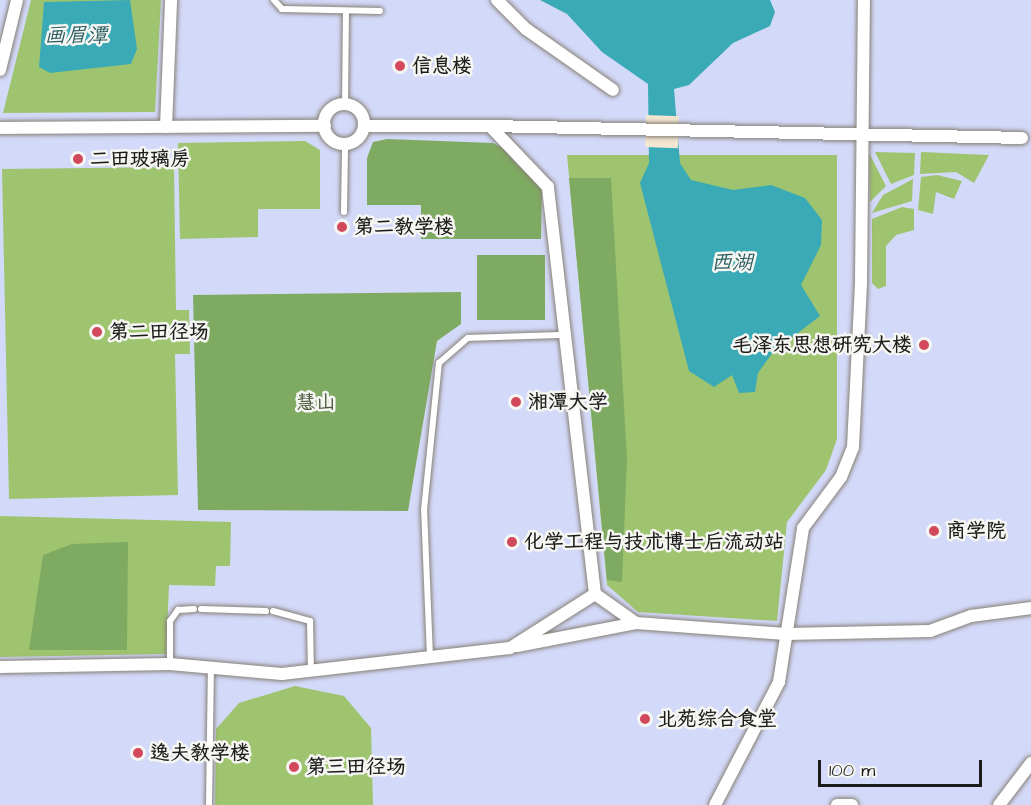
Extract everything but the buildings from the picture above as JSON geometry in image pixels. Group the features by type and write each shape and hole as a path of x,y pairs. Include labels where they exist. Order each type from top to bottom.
{"street":[{"path":"0,70 17,0"},
{"path":"166,127 171,0"},
{"path":"497,0 526,29 613,90"},
{"path":"715,805 766,716 779,682 802,528 841,477 853,447 861,280 860,136 864,0"},
{"path":"345,105 357,109 364,126 357,140 345,145 329,138 325,126 328,114 345,105"},
{"path":"0,128 325,126"},
{"path":"364,126 490,126 715,133 1022,138"},
{"path":"490,126 548,187 595,594 636,623"},
{"path":"510,648 595,594"},
{"path":"0,667 170,664 211,669 311,671 510,648 636,623 786,634 930,631 971,616 1031,608"},
{"path":"999,805 1031,763"},
{"path":"837,805 852,805"}],"lane":[{"path":"274,0 282,9 380,11"},
{"path":"345,105 346,11"},
{"path":"344,212 345,145"},
{"path":"430,657 424,510 439,363 468,338 565,335"},
{"path":"170,664 170,621 178,610 270,611 310,621 311,671"},
{"path":"209,805 211,669"}],"shaded area":[{"name":"湘潭大学","path":"0,0 1031,0 1031,805 0,805"}],"green space":[{"path":"31,0 161,0 155,112 3,113"},
{"path":"387,139 493,143 512,153 542,191 541,239 421,239 421,205 367,205 367,158 373,142"},
{"path":"305,141 320,150 320,209 258,209 258,237 180,239 178,143"},
{"path":"875,152 915,153 914,175 891,184"},
{"path":"921,152 989,155 974,183 956,172 920,174"},
{"path":"869,153 886,186 870,202"},
{"path":"567,155 837,155 837,439 826,470 787,522 777,621 638,612 607,585"},
{"name":"第二田径场","path":"174,167 176,310 189,310 190,354 175,354 178,495 9,499 2,169"},
{"path":"937,175 962,181 954,199 936,192 933,214 918,210 921,177"},
{"path":"569,178 611,178 627,460 622,582 607,580"},
{"path":"913,179 912,201 872,213 883,195"},
{"path":"902,207 914,209 914,230 896,235 886,246 886,286 878,289 872,283 872,219"},
{"path":"477,255 545,255 545,320 477,320"},
{"name":"慧山","path":"461,292 461,324 437,341 408,511 198,510 193,295"},
{"path":"0,516 231,522 230,566 216,566 215,586 169,585 166,654 0,657"},
{"path":"128,542 127,650 29,650 43,555 72,544"},
{"name":"第三田径场","path":"295,686 344,696 371,728 373,805 215,805 216,729 239,703"}],"water":[{"name":"画眉潭","path":"130,0 137,49 131,64 50,73 39,67 44,2"},
{"name":"西湖","path":"540,0 770,0 775,12 770,26 733,43 689,85 674,89 680,163 691,180 733,190 771,185 805,198 822,220 821,245 801,285 820,316 773,352 758,373 755,392 739,393 732,375 714,387 689,371 640,183 649,163 648,84 602,52 567,14"}],"pier":[{"path":"646,115 679,116 678,148 645,147"}],"place":[{"name":"信息楼","path":"400,66"},
{"name":"二田玻璃房","path":"78,159"},
{"name":"第二教学楼","path":"342,227"},
{"name":"第二田径场","path":"97,332"},
{"name":"毛泽东思想研究大楼","path":"924,345"},
{"name":"湘潭大学","path":"516,402"},
{"name":"商学院","path":"934,531"},
{"name":"化学工程与技术博士后流动站","path":"512,542"},
{"name":"北苑综合食堂","path":"645,719"},
{"name":"逸夫教学楼","path":"138,753"},
{"name":"第三田径场","path":"294,767"}]}
